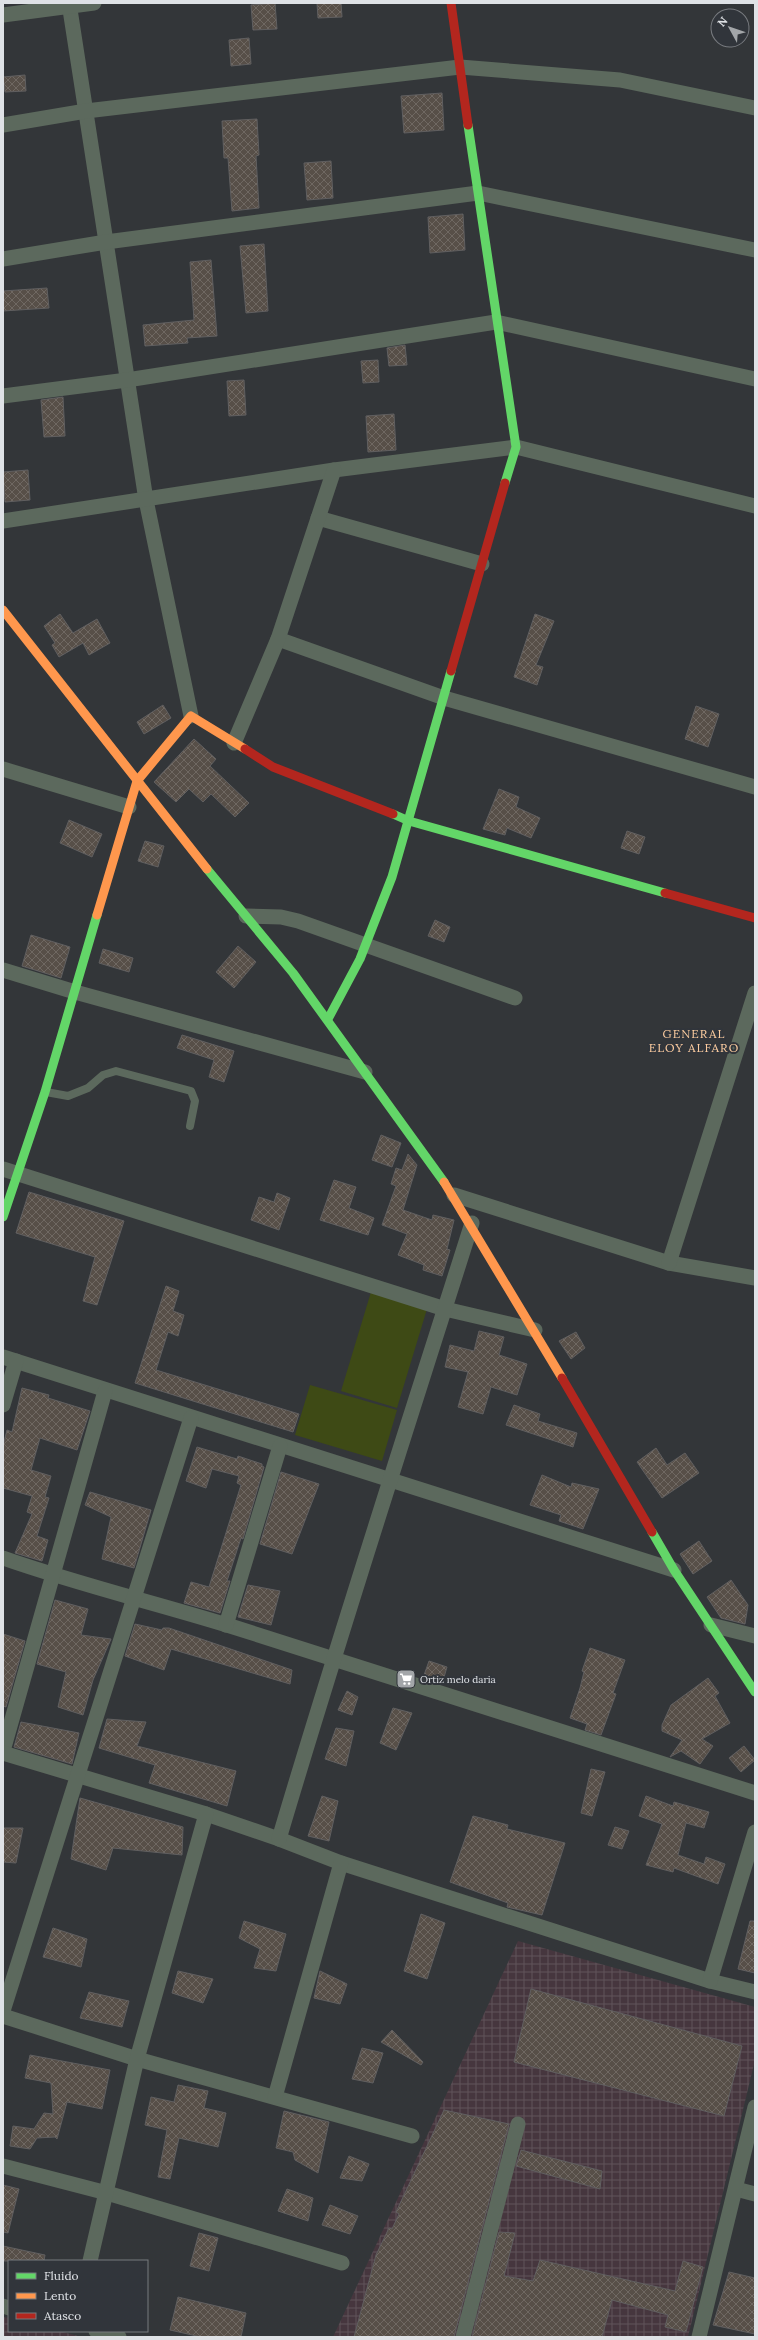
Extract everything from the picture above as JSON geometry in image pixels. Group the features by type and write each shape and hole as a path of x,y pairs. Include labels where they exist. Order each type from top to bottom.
{"street":[{"path":"3,15 69,4 94,3"},
{"path":"328,1019 365,945 392,877 516,446 496,322 451,3"},
{"path":"69,4 146,500 191,716 273,767 409,821 755,918"},
{"path":"3,125 86,111 460,67 620,80 755,108"},
{"path":"3,259 106,242 478,193 755,250"},
{"path":"3,396 127,380 496,322 755,379"},
{"path":"3,521 334,470 516,446 755,506"},
{"path":"234,743 278,639 334,470"},
{"path":"318,518 482,564"},
{"path":"3,610 8,628 137,781 328,1019 454,1195 535,1330 674,1570 755,1692"},
{"path":"278,639 444,698 755,787"},
{"path":"3,1217 45,1092 137,781 191,716"},
{"path":"3,769 129,807"},
{"path":"246,916 281,917 298,921 515,998"},
{"path":"3,970 75,992 365,1072"},
{"path":"670,1263 755,993"},
{"path":"3,1169 445,1309 535,1330"},
{"path":"454,1195 670,1263 755,1278"},
{"path":"279,1839 332,1660 392,1479 472,1224"},
{"path":"3,1404 10,1359 105,1391 280,1446 392,1479 674,1570"},
{"path":"105,1391 54,1576 3,1752 78,1777 206,1814 279,1839 342,1863 710,1981 755,1992"},
{"path":"3,2011 191,1418"},
{"path":"226,1625 280,1446"},
{"path":"3,1558 54,1576 134,1597 226,1625 332,1660 755,1793"},
{"path":"711,1626 755,1636"},
{"path":"90,2260 138,2059 206,1814"},
{"path":"710,1981 755,1832"},
{"path":"275,2097 342,1863"},
{"path":"3,2016 138,2059 412,2136"},
{"path":"702,2336 755,2107"},
{"path":"463,2337 518,2124"},
{"path":"3,2166 107,2193 342,2263"},
{"path":"736,2189 755,2194"},
{"path":"100,2332 119,2337"}],"lane":[{"path":"45,1092 68,1096 88,1088 103,1075 116,1071 191,1092 195,1101 190,1126"}],"shaded area":[{"path":"518,1941 755,2007 755,2060 688,2337 333,2337"},
{"path":"3,2317 8,2318 8,2332 63,2332 82,2337 3,2337"}],"green space":[{"path":"371,1292 427,1309 397,1408 341,1391"},
{"path":"310,1385 397,1410 382,1461 295,1435"}],"building":[{"path":"275,3 277,29 253,30 251,5"},
{"path":"317,3 341,3 342,17 318,18"},
{"path":"249,38 251,64 231,66 229,40"},
{"path":"25,75 26,91 5,92 3,77"},
{"path":"442,93 444,130 404,133 401,96"},
{"path":"257,119 259,155 256,156 259,208 232,211 228,158 224,158 222,121"},
{"path":"331,161 333,198 307,200 304,163"},
{"path":"463,214 465,250 430,253 428,217"},
{"path":"264,244 268,311 246,313 240,246"},
{"path":"211,260 217,336 187,338 188,343 145,346 143,325 194,320 190,262"},
{"path":"47,288 49,308 3,311 3,291"},
{"path":"405,345 407,365 389,366 387,348"},
{"path":"378,360 379,382 363,383 361,361"},
{"path":"244,380 246,415 229,416 227,381"},
{"path":"63,397 65,436 44,437 41,400"},
{"path":"394,414 396,450 368,452 366,416"},
{"path":"28,470 30,500 5,502 3,472"},
{"path":"60,614 73,633 97,619 110,643 89,655 83,643 59,657 52,645 55,643 44,626"},
{"path":"535,614 554,621 536,665 543,667 537,685 514,677"},
{"path":"163,705 171,718 144,734 137,722"},
{"path":"696,706 719,714 708,747 685,739"},
{"path":"194,739 216,759 210,766 249,803 235,817 211,794 203,802 189,789 176,802 154,782"},
{"path":"499,789 519,797 516,807 540,818 531,838 507,828 505,835 483,829"},
{"path":"69,820 102,834 92,857 60,843"},
{"path":"627,831 645,837 639,854 621,848"},
{"path":"145,841 164,846 158,867 138,861"},
{"path":"435,920 450,927 444,942 428,936"},
{"path":"31,935 70,947 61,978 22,966"},
{"path":"238,946 256,962 234,988 216,972"},
{"path":"103,949 133,958 129,972 99,963"},
{"path":"182,1035 234,1051 224,1082 209,1077 214,1060 177,1048"},
{"path":"381,1135 401,1143 392,1167 372,1160"},
{"path":"408,1154 417,1165 403,1210 432,1220 433,1215 454,1220 447,1249 450,1250 442,1276 423,1270 424,1265 398,1255 407,1234 382,1225 396,1186 391,1184 396,1168 402,1170"},
{"path":"334,1180 356,1187 349,1208 374,1218 368,1235 320,1220"},
{"path":"29,1192 124,1221 97,1305 83,1301 95,1257 16,1233"},
{"path":"277,1193 290,1198 279,1230 251,1220 259,1197 274,1202"},
{"path":"166,1286 179,1291 173,1311 184,1315 178,1336 168,1332 156,1370 299,1414 293,1432 135,1383"},
{"path":"479,1331 504,1337 499,1355 527,1364 517,1395 491,1387 483,1414 458,1407 468,1372 445,1367 450,1345 474,1351"},
{"path":"576,1332 585,1348 571,1359 559,1341"},
{"path":"22,1388 49,1395 48,1398 90,1411 77,1450 40,1438 31,1470 51,1476 45,1497 49,1498 37,1536 48,1540 42,1561 15,1553 32,1514 27,1512 32,1496 3,1488 3,1446 7,1430 12,1432"},
{"path":"514,1405 540,1414 538,1421 577,1433 573,1447 506,1425"},
{"path":"197,1447 237,1459 238,1456 262,1464 264,1467 243,1539 241,1538 227,1581 230,1581 220,1613 184,1603 191,1582 209,1587 241,1485 237,1483 239,1476 212,1469 206,1488 186,1481"},
{"path":"656,1448 667,1465 685,1453 699,1473 662,1498 637,1462"},
{"path":"281,1472 319,1484 292,1554 260,1544"},
{"path":"542,1475 571,1487 572,1483 599,1489 583,1529 559,1521 561,1515 530,1505"},
{"path":"90,1492 151,1510 134,1568 102,1559 111,1517 85,1505"},
{"path":"699,1541 712,1561 693,1574 680,1554"},
{"path":"731,1580 748,1605 745,1624 721,1618 707,1597"},
{"path":"248,1585 280,1591 271,1625 238,1617"},
{"path":"55,1600 88,1609 81,1635 111,1639 93,1680 83,1715 58,1707 66,1672 37,1664"},
{"path":"135,1624 162,1630 163,1628 169,1628 292,1670 290,1684 171,1649 164,1670 125,1656"},
{"path":"3,1634 25,1641 6,1707 3,1706"},
{"path":"590,1648 625,1660 613,1693 616,1694 601,1735 585,1730 587,1724 570,1718 580,1688 584,1672 582,1671"},
{"path":"429,1661 447,1667 442,1684 423,1678"},
{"path":"708,1678 719,1693 715,1696 730,1723 702,1739 713,1746 700,1764 681,1751 670,1757 682,1740 662,1731 662,1725 671,1705"},
{"path":"347,1691 358,1697 352,1715 338,1710"},
{"path":"393,1708 412,1713 396,1750 380,1743"},
{"path":"107,1719 146,1722 137,1746 236,1771 227,1806 149,1783 155,1765 99,1748"},
{"path":"21,1722 79,1733 72,1764 14,1747"},
{"path":"336,1728 354,1731 346,1766 325,1759"},
{"path":"744,1746 755,1760 741,1772 729,1758"},
{"path":"591,1769 605,1772 592,1816 581,1813"},
{"path":"322,1796 338,1801 329,1841 308,1836"},
{"path":"646,1796 673,1806 674,1802 709,1812 704,1828 686,1823 678,1855 704,1864 706,1857 725,1864 718,1884 674,1868 673,1872 646,1865 662,1824 639,1816"},
{"path":"80,1798 183,1827 182,1855 113,1848 106,1870 71,1859"},
{"path":"473,1816 508,1825 507,1829 565,1843 542,1915 507,1907 508,1903 450,1882"},
{"path":"615,1827 629,1831 622,1849 608,1845"},
{"path":"3,1828 23,1828 16,1863 3,1862"},
{"path":"421,1914 445,1923 427,1979 404,1971"},
{"path":"244,1921 286,1934 276,1971 254,1968 260,1949 239,1938"},
{"path":"750,1921 755,1921 755,1973 738,1969"},
{"path":"53,1928 87,1939 81,1967 43,1957"},
{"path":"178,1971 213,1979 203,2003 172,1993"},
{"path":"320,1971 347,1984 340,2004 314,1998"},
{"path":"531,1989 742,2046 724,2116 514,2062"},
{"path":"89,1992 129,2001 122,2027 80,2018"},
{"path":"392,2030 423,2062 421,2065 381,2042"},
{"path":"362,2048 383,2053 373,2083 352,2079"},
{"path":"30,2055 110,2070 102,2109 67,2102 57,2139 55,2137 37,2138 30,2149 10,2146 13,2126 34,2129 44,2113 53,2114 51,2083 25,2078"},
{"path":"178,2085 208,2091 204,2108 226,2113 218,2147 179,2138 170,2179 158,2177 167,2130 145,2125 151,2097 174,2102"},
{"path":"444,2110 509,2124 454,2337 354,2337 376,2255 389,2228 392,2229 399,2214 396,2212"},
{"path":"284,2111 329,2122 318,2173 295,2160 293,2152 276,2148"},
{"path":"521,2150 602,2171 600,2189 516,2166"},
{"path":"349,2156 369,2164 362,2181 340,2178"},
{"path":"3,2185 19,2189 8,2233 3,2232"},
{"path":"287,2189 313,2198 308,2221 278,2211"},
{"path":"330,2205 358,2216 350,2234 322,2225"},
{"path":"499,2232 515,2233 504,2276 533,2281 540,2260 675,2291 683,2261 703,2267 686,2332 665,2327 668,2315 612,2300 602,2337 472,2337"},
{"path":"199,2233 218,2238 209,2271 190,2266"},
{"path":"3,2246 45,2255 44,2260 3,2261"},
{"path":"729,2272 755,2278 755,2334 713,2325"},
{"path":"178,2297 246,2313 241,2337 201,2337 170,2330"}],"traffic: fast":[{"path":"468,125 516,447 505,483"},
{"path":"328,1019 360,959 392,877 451,671"},
{"path":"393,814 409,821 665,893"},
{"path":"207,869 293,973 444,1182"},
{"path":"3,1217 45,1092 97,915"},
{"path":"652,1532 674,1570 755,1692"}],"traffic: slow":[{"path":"3,610 207,869"},
{"path":"97,915 137,781 191,716 245,749"},
{"path":"444,1182 562,1378"}],"traffic: jam":[{"path":"451,3 468,125"},
{"path":"451,671 505,483"},
{"path":"245,749 273,767 393,814"},
{"path":"665,893 755,918"},
{"path":"562,1378 652,1532"}],"place":[{"name":"Ortiz melo daria","path":"406,1679"}],"district":[{"name":"GENERAL ELOY ALFARO","path":"694,1041"}]}
